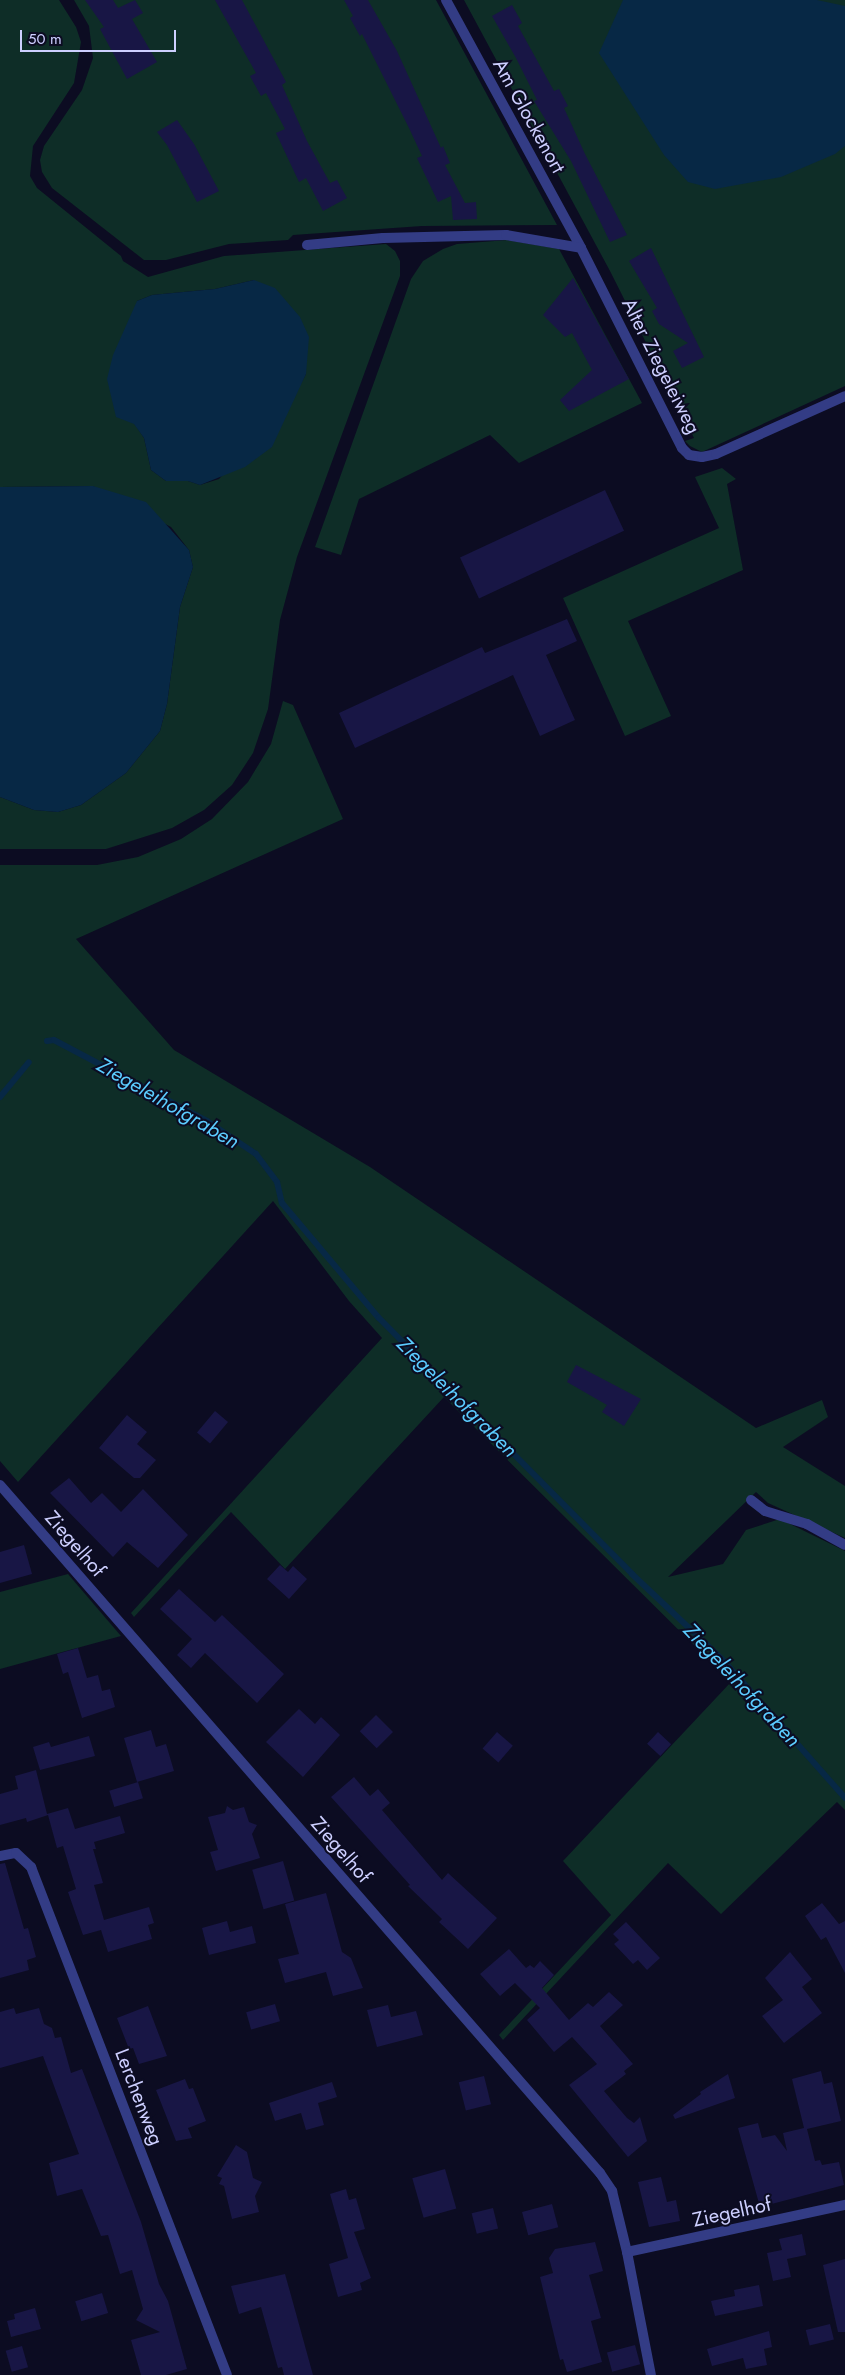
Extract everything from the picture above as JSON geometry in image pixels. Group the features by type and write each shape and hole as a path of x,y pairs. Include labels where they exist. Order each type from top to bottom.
{"street":[{"name":"Am Glockenort","path":"446,0 581,248"},
{"path":"307,245 383,238 506,234 581,248"},
{"name":"Alter Ziegeleiweg","path":"581,248 682,448 696,456 716,454 845,396"},
{"name":"Ziegelhof","path":"0,1485 600,2173 612,2191 627,2252 651,2375"},
{"path":"751,1500 765,1511 807,1524 845,1545"},
{"name":"Lerchenweg","path":"0,1856 16,1853 31,1867 226,2375"},
{"name":"Ziegelhof","path":"627,2252 845,2205"}],"green space":[{"path":"0,0 59,0 76,27 81,42 74,83 33,146 30,176 37,188 121,256 123,261 148,277 224,256 386,244 395,251 400,261 400,276 297,557 280,620 268,709 253,753 232,785 204,810 172,828 106,849 0,849 0,797 34,810 58,812 81,805 126,773 160,731 167,704 180,607 193,567 189,550 171,527 93,486 0,487","holes":["254,280 306,374 297,391 219,479 200,485 188,481 166,481 151,470 144,438 134,423 137,301 152,295 215,289"]},
{"path":"74,0 436,0 557,225 422,226 293,235 288,240 229,244 166,260 144,260 52,188 42,172 40,160 44,146 82,90 93,58 89,26"},
{"path":"464,0 845,0 845,386 702,452 685,441 694,438 610,271"},
{"path":"507,240 559,249 642,403 519,463 490,435 359,499 341,555 315,547 411,279 423,261 443,249 457,244"},
{"path":"722,468 736,479 727,484 743,570 628,621 671,716 625,736 563,598 719,528 695,477"},
{"path":"283,701 293,705 343,819 76,939 174,1050 370,1167 756,1428 822,1400 828,1417 783,1447 845,1486 845,1538 768,1503 756,1492 668,1577 723,1564 746,1530 780,1519 845,1551 845,1810 837,1802 721,1914 668,1863 503,2040 499,2035 611,1915 563,1861 731,1682 444,1397 285,1569 231,1512 134,1617 131,1613 382,1338 349,1301 273,1201 18,1482 0,1461 0,865 97,865 138,857 181,839 212,819 248,782 271,744"},
{"path":"68,1574 121,1636 0,1669 0,1592"}],"water":[{"path":"623,0 817,0 845,6 845,146 835,154 781,177 715,189 688,182 664,155 599,53"},
{"path":"254,280 275,288 300,317 309,337 306,374 272,447 245,467 200,485 188,481 166,481 151,470 144,438 134,424 116,417 107,379 113,355 137,301 152,295 215,289"},
{"path":"93,486 146,502 189,550 193,567 180,607 167,704 160,731 126,773 81,805 58,812 34,810 0,797 0,487"}],"building":[{"path":"85,0 113,0 118,8 135,0 143,13 132,19 157,62 127,79 100,29 104,27"},
{"path":"215,0 242,0 286,82 282,85 307,141 330,183 337,180 347,198 323,211 306,178 299,182 276,133 285,129 266,93 261,96 250,76 256,73"},
{"path":"344,0 368,0 397,51 441,148 443,146 450,163 445,165 465,203 476,202 477,219 453,220 451,196 438,202 417,158 422,156 409,128 362,34 360,36 350,18 353,16"},
{"path":"512,5 522,23 518,26 554,91 559,89 568,106 564,108 585,154 627,235 610,242 571,161 534,101 537,100 492,16"},
{"path":"177,120 194,144 219,191 197,202 167,145 157,132"},
{"path":"651,248 704,357 682,368 673,351 688,343 659,324 652,311 657,308 629,261"},
{"path":"573,278 629,379 569,411 560,400 592,370 572,333 565,337 543,315"},
{"path":"605,490 624,531 479,598 460,558"},
{"path":"567,619 577,641 546,655 575,720 540,736 513,675 355,748 339,713 482,647 485,653"},
{"path":"576,1365 641,1399 624,1426 602,1412 607,1405 567,1382"},
{"path":"215,1411 228,1422 210,1443 197,1432"},
{"path":"127,1415 147,1432 137,1444 156,1460 140,1478 134,1478 99,1448"},
{"path":"69,1478 91,1503 102,1493 121,1512 143,1489 188,1535 158,1568 127,1542 113,1557 50,1493"},
{"path":"24,1545 32,1574 0,1583 0,1552"},
{"path":"280,1565 288,1572 293,1566 307,1579 289,1599 267,1579"},
{"path":"179,1589 215,1622 222,1615 284,1674 257,1703 205,1653 191,1668 177,1655 192,1639 160,1609"},
{"path":"78,1648 87,1678 98,1675 102,1691 110,1689 115,1707 82,1718 68,1672 63,1674 57,1654"},
{"path":"299,1709 315,1724 321,1717 340,1735 303,1777 266,1742"},
{"path":"376,1715 393,1732 377,1748 360,1731"},
{"path":"151,1730 156,1747 166,1744 174,1771 137,1782 124,1738"},
{"path":"497,1732 513,1746 498,1762 483,1749"},
{"path":"658,1732 671,1744 660,1756 647,1744"},
{"path":"89,1736 95,1756 40,1770 33,1747 49,1742 51,1747"},
{"path":"36,1770 47,1814 68,1808 75,1829 120,1816 125,1833 94,1842 96,1849 93,1849 103,1883 94,1885 104,1920 149,1907 154,1923 148,1925 152,1939 108,1952 101,1930 83,1935 68,1892 76,1889 63,1846 57,1848 48,1815 27,1822 26,1818 0,1825 0,1794 18,1789 15,1776"},
{"path":"354,1777 370,1796 378,1789 390,1803 382,1810 442,1880 448,1873 497,1918 468,1949 439,1922 442,1919 408,1886 410,1885 331,1797"},
{"path":"138,1782 143,1798 114,1807 109,1791"},
{"path":"227,1806 233,1810 244,1807 249,1822 257,1825 252,1834 260,1858 216,1871 210,1852 218,1850 208,1817 225,1813"},
{"path":"283,1861 294,1900 264,1909 252,1870"},
{"path":"5,1863 24,1929 28,1928 36,1957 27,1960 29,1970 0,1978 0,1864"},
{"path":"326,1893 342,1952 351,1958 363,1988 333,1996 326,1972 285,1983 278,1959 299,1954 285,1904"},
{"path":"822,1903 839,1924 845,1921 845,1973 826,1937 821,1940 805,1916"},
{"path":"227,1921 230,1932 252,1926 256,1943 209,1955 202,1928"},
{"path":"626,1922 660,1958 647,1970 638,1960 633,1964 614,1944 619,1940 613,1934"},
{"path":"509,1949 526,1968 530,1965 534,1968 540,1961 554,1975 542,1988 569,2020 588,2003 593,2007 609,1992 623,2005 600,2026 633,2064 624,2071 626,2074 604,2091 627,2118 634,2123 640,2117 647,2141 628,2157 569,2085 597,2064 572,2037 554,2052 527,2020 540,2008 515,1983 500,1996 480,1974"},
{"path":"790,1952 812,1979 802,1987 822,2013 784,2043 762,2016 783,2000 765,1978"},
{"path":"275,2004 280,2021 251,2030 246,2012"},
{"path":"388,2005 391,2017 416,2011 423,2035 377,2047 367,2010"},
{"path":"148,2006 167,2056 139,2064 133,2048 129,2049 117,2018"},
{"path":"14,2008 16,2014 39,2008 44,2024 52,2028 55,2038 61,2037 71,2073 82,2069 141,2222 159,2284 168,2301 187,2369 166,2375 141,2375 131,2340 160,2332 136,2320 143,2309 132,2270 120,2274 108,2235 101,2236 82,2189 57,2196 49,2163 79,2154 43,2056 0,2068 0,2012"},
{"path":"821,2071 824,2084 832,2082 841,2121 807,2129 815,2161 820,2160 822,2165 839,2162 844,2185 760,2207 738,2128 758,2123 762,2138 775,2135 787,2151 783,2133 804,2128 792,2079"},
{"path":"728,2074 735,2098 675,2119 673,2115 701,2094 700,2092"},
{"path":"484,2076 491,2104 466,2110 459,2082"},
{"path":"185,2079 189,2089 193,2088 206,2121 188,2128 192,2138 176,2141 156,2090"},
{"path":"332,2082 337,2097 318,2103 324,2125 306,2130 301,2113 275,2121 269,2103"},
{"path":"236,2145 247,2152 253,2178 262,2182 255,2196 259,2212 232,2219 224,2186 219,2184 222,2178 217,2176"},
{"path":"445,2169 456,2208 424,2218 412,2178"},
{"path":"661,2177 667,2202 676,2200 680,2221 649,2227 638,2182"},
{"path":"346,2189 349,2200 356,2198 365,2229 354,2232 371,2278 360,2283 362,2290 338,2297 329,2264 348,2258 330,2194"},
{"path":"552,2204 558,2227 528,2235 522,2212"},
{"path":"493,2208 498,2228 477,2234 472,2213"},
{"path":"802,2234 806,2255 787,2259 791,2277 773,2281 767,2253 782,2250 779,2239"},
{"path":"595,2242 603,2271 589,2275 601,2318 591,2321 602,2362 567,2372 563,2359 560,2360 540,2277 553,2273 549,2258 555,2249"},
{"path":"845,2259 845,2332 838,2332 823,2265"},
{"path":"285,2274 313,2375 284,2375 282,2367 278,2368 261,2307 239,2314 231,2286"},
{"path":"759,2285 763,2306 715,2316 711,2301 735,2296 734,2290"},
{"path":"102,2293 108,2313 81,2321 75,2301"},
{"path":"35,2308 41,2329 11,2337 7,2321 15,2319 14,2314"},
{"path":"830,2324 834,2340 810,2346 806,2330"},
{"path":"769,2331 772,2347 764,2349 767,2365 746,2369 743,2358 712,2366 707,2349"},
{"path":"635,2345 640,2364 612,2372 607,2353"},
{"path":"22,2346 28,2367 12,2372 6,2351"}],"waterway":[{"name":"Ziegeleihofgraben","path":"47,1041 54,1040 207,1121 256,1154 277,1182 282,1203 379,1318 632,1574 723,1660 845,1798"},
{"name":"Ziegeleihofgraben","path":"0,1097 29,1062"}]}
